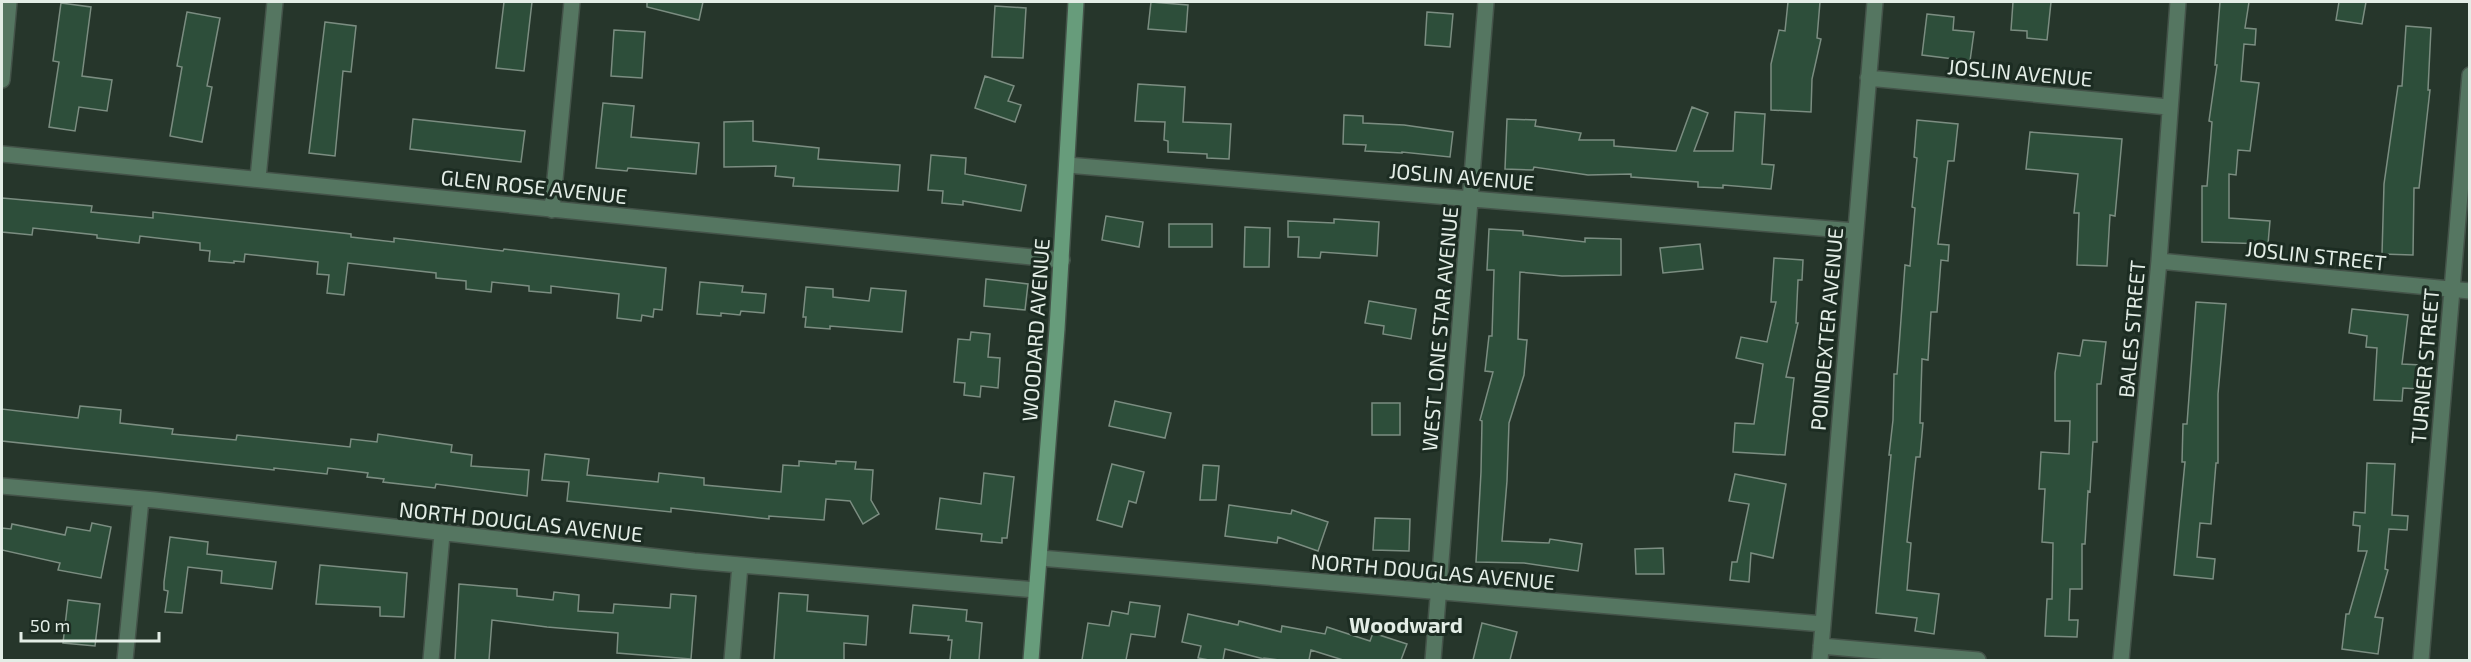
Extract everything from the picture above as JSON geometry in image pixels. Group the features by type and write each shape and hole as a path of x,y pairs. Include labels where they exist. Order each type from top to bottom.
{"street":[{"path":"2,80 9,2"},
{"path":"258,178 275,2"},
{"path":"552,210 572,2"},
{"name":"WOODARD AVENUE","path":"1030,660 1040,558 1062,260 1076,2"},
{"name":"WEST LONE STAR AVENUE","path":"1433,660 1486,2"},
{"name":"POINDEXTER AVENUE","path":"1821,653 1875,2"},
{"name":"BALES STREET","path":"2121,660 2159,261 2168,107 2178,2"},
{"name":"TURNER STREET","path":"2421,660 2469,75"},
{"name":"JOSLIN AVENUE","path":"1868,78 2168,107"},
{"name":"GLEN ROSE AVENUE","path":"2,154 1062,260"},
{"name":"JOSLIN AVENUE","path":"1067,165 1855,231"},
{"name":"JOSLIN STREET","path":"2159,261 2469,291"},
{"name":"NORTH DOUGLAS AVENUE","path":"2,486 141,499 442,534 740,565 1036,590"},
{"path":"125,660 141,499"},
{"path":"431,660 442,534"},
{"name":"NORTH DOUGLAS AVENUE","path":"1040,558 1823,624"},
{"path":"732,660 740,565"},
{"path":"1821,653 1978,660"}],"building":[{"path":"504,2 532,2 524,71 496,68"},
{"path":"647,2 703,2 699,20 647,7"},
{"path":"1151,2 1188,5 1186,32 1148,29"},
{"path":"1788,2 1820,2 1817,38 1821,39 1812,79 1811,112 1771,110 1771,64 1779,30 1785,31"},
{"path":"2013,2 2051,2 2047,40 2027,38 2027,31 2011,30"},
{"path":"2220,2 2249,2 2245,28 2256,29 2255,45 2244,44 2241,81 2259,83 2250,151 2238,150 2236,175 2229,174 2229,218 2270,221 2268,244 2202,242 2202,186 2207,186 2212,122 2209,121 2217,65 2215,65"},
{"path":"2339,2 2366,2 2362,24 2336,20"},
{"path":"61,3 91,7 82,76 112,80 107,111 79,107 75,131 49,127 59,62 53,61"},
{"path":"995,6 1026,8 1023,58 992,57"},
{"path":"187,12 220,18 207,86 212,87 202,142 170,136 182,67 177,66"},
{"path":"1427,12 1453,14 1450,47 1425,45"},
{"path":"1927,14 1954,17 1953,30 1974,32 1970,61 1922,55"},
{"path":"325,22 356,26 351,72 343,71 335,156 309,153"},
{"path":"2406,26 2431,28 2428,90 2430,90 2419,188 2414,188 2413,255 2382,254 2384,184 2398,86 2402,86"},
{"path":"614,30 645,32 642,78 611,76"},
{"path":"985,76 1014,86 1008,101 1021,105 1015,122 975,108"},
{"path":"1138,84 1185,87 1183,122 1231,124 1229,159 1207,158 1207,154 1168,152 1168,141 1164,140 1165,122 1135,121"},
{"path":"603,103 634,106 631,137 699,143 696,174 628,168 627,171 596,168"},
{"path":"1692,107 1708,113 1694,151 1733,151 1735,112 1765,114 1762,164 1774,165 1771,189 1723,185 1723,188 1698,187 1698,182 1631,177 1631,174 1588,175 1534,167 1533,170 1505,169 1507,119 1536,120 1535,126 1581,133 1579,140 1614,140 1614,146 1676,151"},
{"path":"1344,115 1363,116 1363,123 1404,125 1453,132 1450,157 1365,151 1366,145 1343,144"},
{"path":"413,119 525,131 521,162 410,149"},
{"path":"1917,120 1958,124 1954,161 1948,161 1938,244 1949,245 1948,261 1941,260 1937,312 1931,312 1928,360 1922,359 1920,423 1923,423 1920,457 1916,457 1907,542 1911,543 1907,590 1939,594 1934,634 1915,631 1917,618 1876,613 1891,455 1889,455 1893,420 1894,374 1897,374 1905,265 1910,266 1915,208 1912,207 1917,158 1914,157"},
{"path":"753,121 753,141 819,148 818,159 900,165 898,191 793,186 794,178 775,176 776,166 724,167 724,122"},
{"path":"2030,132 2122,139 2115,216 2110,215 2107,266 2077,265 2079,213 2074,213 2078,174 2026,169"},
{"path":"931,155 966,158 965,174 1026,185 1021,211 963,201 963,205 942,203 943,191 928,190"},
{"path":"2,198 92,206 91,212 153,218 153,212 351,234 351,237 394,242 394,238 666,268 662,310 654,309 653,317 642,315 641,321 617,318 619,294 551,286 551,293 529,291 529,286 492,282 491,292 466,289 466,281 436,278 436,273 348,263 344,295 327,293 329,275 317,274 318,262 245,254 244,262 209,261 210,251 200,250 200,243 140,236 139,243 97,238 97,235 33,228 32,235 2,232"},
{"path":"1106,216 1143,222 1139,247 1102,240"},
{"path":"1334,219 1379,222 1377,256 1321,252 1320,258 1298,257 1299,237 1288,237 1288,221 1334,223"},
{"path":"1169,224 1212,224 1212,247 1169,247"},
{"path":"1245,227 1270,228 1269,267 1244,267"},
{"path":"1489,229 1523,231 1523,235 1585,242 1585,238 1621,239 1621,275 1562,276 1520,272 1518,339 1527,340 1524,375 1509,423 1502,541 1549,543 1550,539 1582,544 1578,571 1524,563 1476,562 1481,472 1482,421 1480,420 1493,372 1485,371 1489,336 1492,336 1494,270 1487,270"},
{"path":"1700,244 1703,269 1663,273 1660,248"},
{"path":"1774,258 1803,260 1802,280 1798,280 1796,323 1798,323 1786,377 1794,378 1785,455 1733,452 1735,423 1754,424 1763,364 1736,358 1741,337 1767,342 1776,302 1771,302"},
{"path":"986,279 1028,284 1025,310 984,306"},
{"path":"700,282 743,286 742,292 766,294 764,313 741,311 740,315 721,313 721,316 697,314"},
{"path":"806,287 833,289 833,297 869,301 871,288 906,291 902,332 830,326 830,329 805,327 806,317 803,317"},
{"path":"1369,301 1416,309 1411,339 1383,334 1384,326 1365,323"},
{"path":"2196,302 2226,304 2218,394 2218,463 2216,463 2211,524 2200,523 2197,557 2215,559 2213,579 2174,575 2185,462 2182,462 2183,424 2187,424"},
{"path":"2352,309 2408,315 2402,364 2421,365 2420,389 2403,388 2402,401 2374,400 2377,348 2366,347 2367,336 2349,333"},
{"path":"971,332 990,334 988,357 1000,358 998,388 981,386 980,397 964,395 965,383 954,382 958,339 970,340"},
{"path":"2083,340 2106,342 2101,384 2097,384 2097,442 2093,442 2085,544 2082,544 2082,589 2070,589 2069,620 2078,620 2077,637 2045,636 2047,599 2052,599 2053,543 2042,542 2045,489 2039,489 2041,452 2069,454 2070,421 2055,421 2055,373 2058,353 2080,356"},
{"path":"1115,401 1171,413 1165,438 1109,426"},
{"path":"1372,403 1400,403 1400,435 1372,435"},
{"path":"80,406 121,410 120,423 173,429 172,434 236,440 237,435 350,447 351,439 377,442 378,434 452,445 451,452 472,455 471,466 529,470 527,496 436,484 435,488 383,482 384,479 367,477 368,473 328,468 327,474 274,468 274,470 2,441 2,409 78,418"},
{"path":"545,454 589,459 587,475 658,482 659,473 704,478 704,485 781,492 783,465 799,466 799,461 836,464 836,461 856,462 855,469 873,470 871,500 879,514 863,524 850,501 826,499 824,520 769,516 769,519 671,508 671,512 567,501 569,482 542,480"},
{"path":"2367,463 2395,464 2392,515 2408,516 2407,530 2389,529 2385,569 2388,570 2375,617 2383,618 2378,654 2342,649 2346,614 2349,614 2367,551 2358,551 2360,526 2353,525 2354,512 2365,513"},
{"path":"1112,464 1144,472 1136,503 1129,501 1122,527 1097,520"},
{"path":"1203,465 1219,466 1216,500 1200,500"},
{"path":"984,473 1014,477 1007,538 1002,538 1002,543 981,541 982,534 936,529 940,498 981,504"},
{"path":"1735,474 1786,484 1773,558 1751,553 1749,582 1730,580 1732,562 1737,562 1749,504 1729,501"},
{"path":"1229,505 1291,514 1292,510 1328,522 1318,551 1278,537 1277,543 1225,536"},
{"path":"1375,518 1410,519 1409,551 1373,550"},
{"path":"92,523 111,527 101,578 58,570 60,563 2,550 2,528 11,529 12,524 65,535 67,527 90,531"},
{"path":"170,537 208,542 207,554 276,562 272,589 221,583 222,571 188,567 182,613 165,612 168,591 164,590 164,582"},
{"path":"1663,548 1664,574 1636,574 1635,549"},
{"path":"320,565 407,573 404,617 380,616 380,607 316,604"},
{"path":"459,584 517,589 517,596 553,600 554,592 579,595 578,611 613,613 614,604 670,608 671,594 696,596 691,659 617,653 618,633 492,620 489,660 455,660"},
{"path":"779,593 808,595 807,611 868,616 866,645 844,643 844,660 774,660"},
{"path":"68,600 100,604 95,646 63,643"},
{"path":"1130,602 1160,606 1155,637 1131,634 1126,660 1082,660 1088,623 1109,626 1112,611 1128,614"},
{"path":"913,605 967,610 966,621 982,623 979,660 950,660 952,640 948,640 949,636 910,633"},
{"path":"1188,614 1238,625 1239,621 1281,632 1282,626 1325,634 1327,627 1370,641 1373,633 1407,644 1401,660 1343,660 1311,650 1309,660 1279,660 1264,659 1225,649 1223,660 1209,660 1198,658 1201,646 1182,642"},
{"path":"1482,623 1517,632 1510,660 1473,660"}],"district":[{"name":"Woodward","path":"1406,624"}]}
